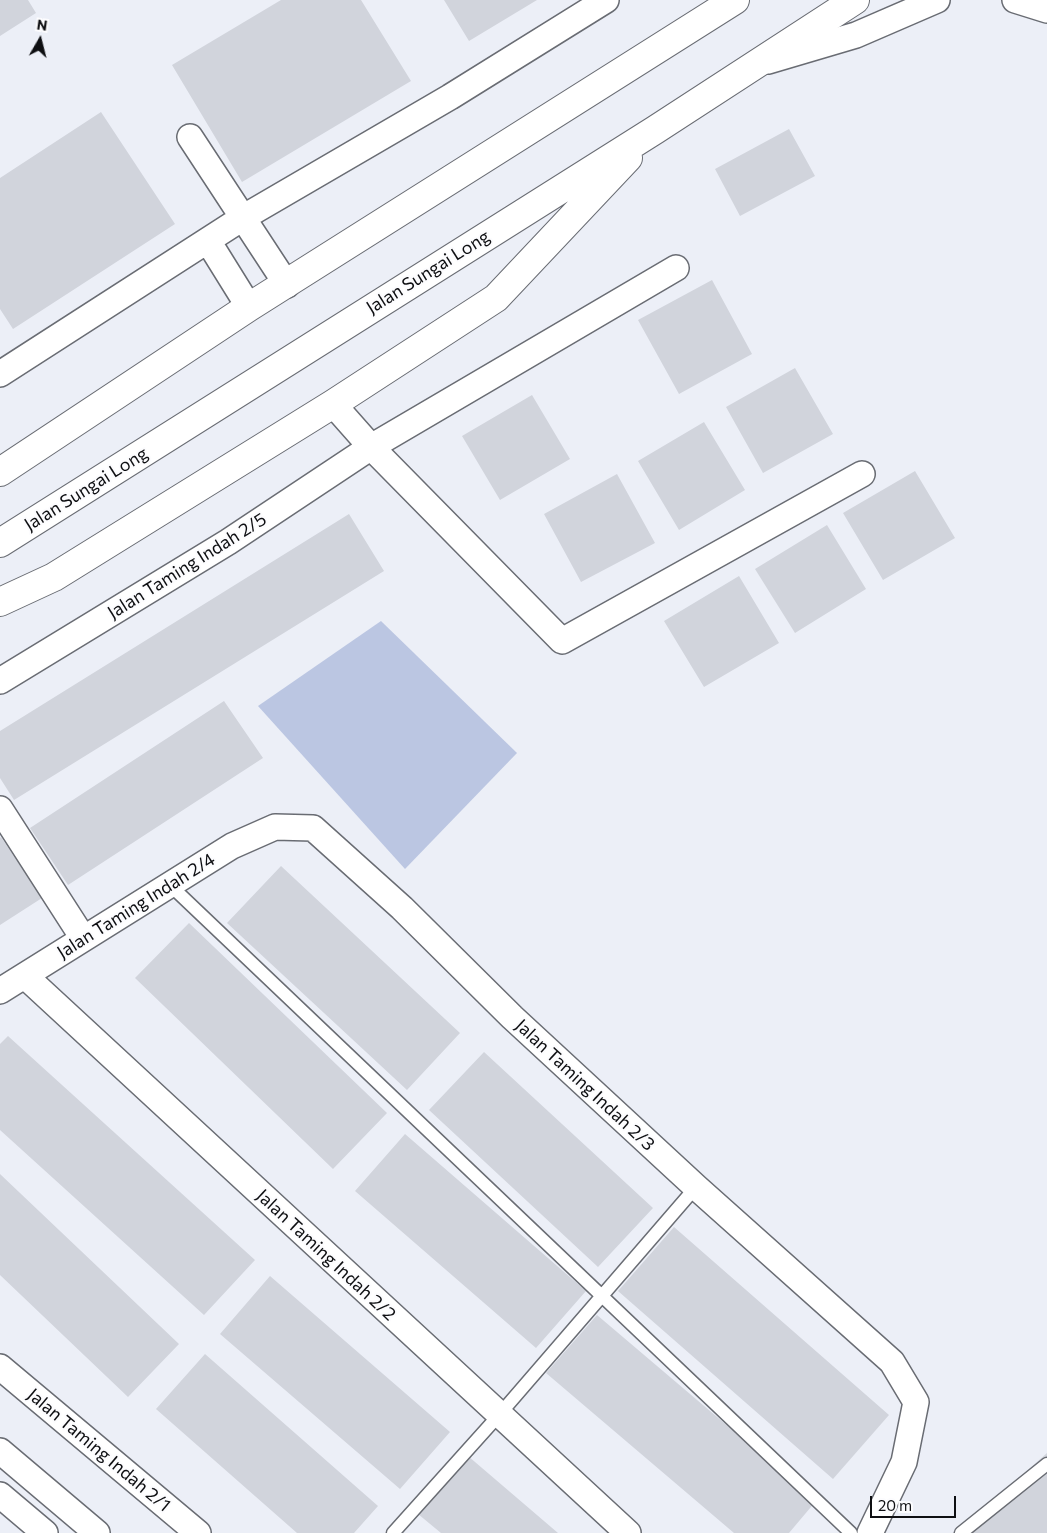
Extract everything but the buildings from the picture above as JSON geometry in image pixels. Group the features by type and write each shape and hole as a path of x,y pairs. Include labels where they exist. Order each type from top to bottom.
{"street":[{"path":"0,374 244,217 450,97 606,0"},
{"path":"0,472 249,307 287,285 735,0"},
{"name":"Jalan Sungai Long","path":"0,543 655,130 855,0"},
{"path":"751,66 856,35 937,0"},
{"path":"1015,0 1047,10"},
{"path":"0,602 54,577 333,404 496,298 655,130"},
{"path":"190,137 287,285"},
{"path":"208,241 249,307"},
{"name":"Jalan Taming Indah 2/5","path":"0,681 228,542 371,447 676,268"},
{"path":"333,404 371,447 562,642 862,474"},
{"path":"0,809 83,938"},
{"name":"Jalan Taming Indah 2/4","path":"0,991 232,846 275,827"},
{"name":"Jalan Taming Indah 2/3","path":"275,827 313,828 402,908 512,1017 696,1187 892,1362 916,1402 904,1462 870,1533"},
{"name":"Jalan Taming Indah 2/2","path":"25,976 628,1533"},
{"name":"Jalan Taming Indah 2/1","path":"0,1368 198,1533"},
{"path":"0,1451 98,1533"},
{"path":"0,1495 45,1533"}],"lane":[{"path":"170,885 851,1533"},
{"path":"392,1533 499,1415 696,1187"},
{"path":"961,1533 1047,1464"}],"shaded area":[{"path":"381,621 517,753 405,869 258,706"}]}
